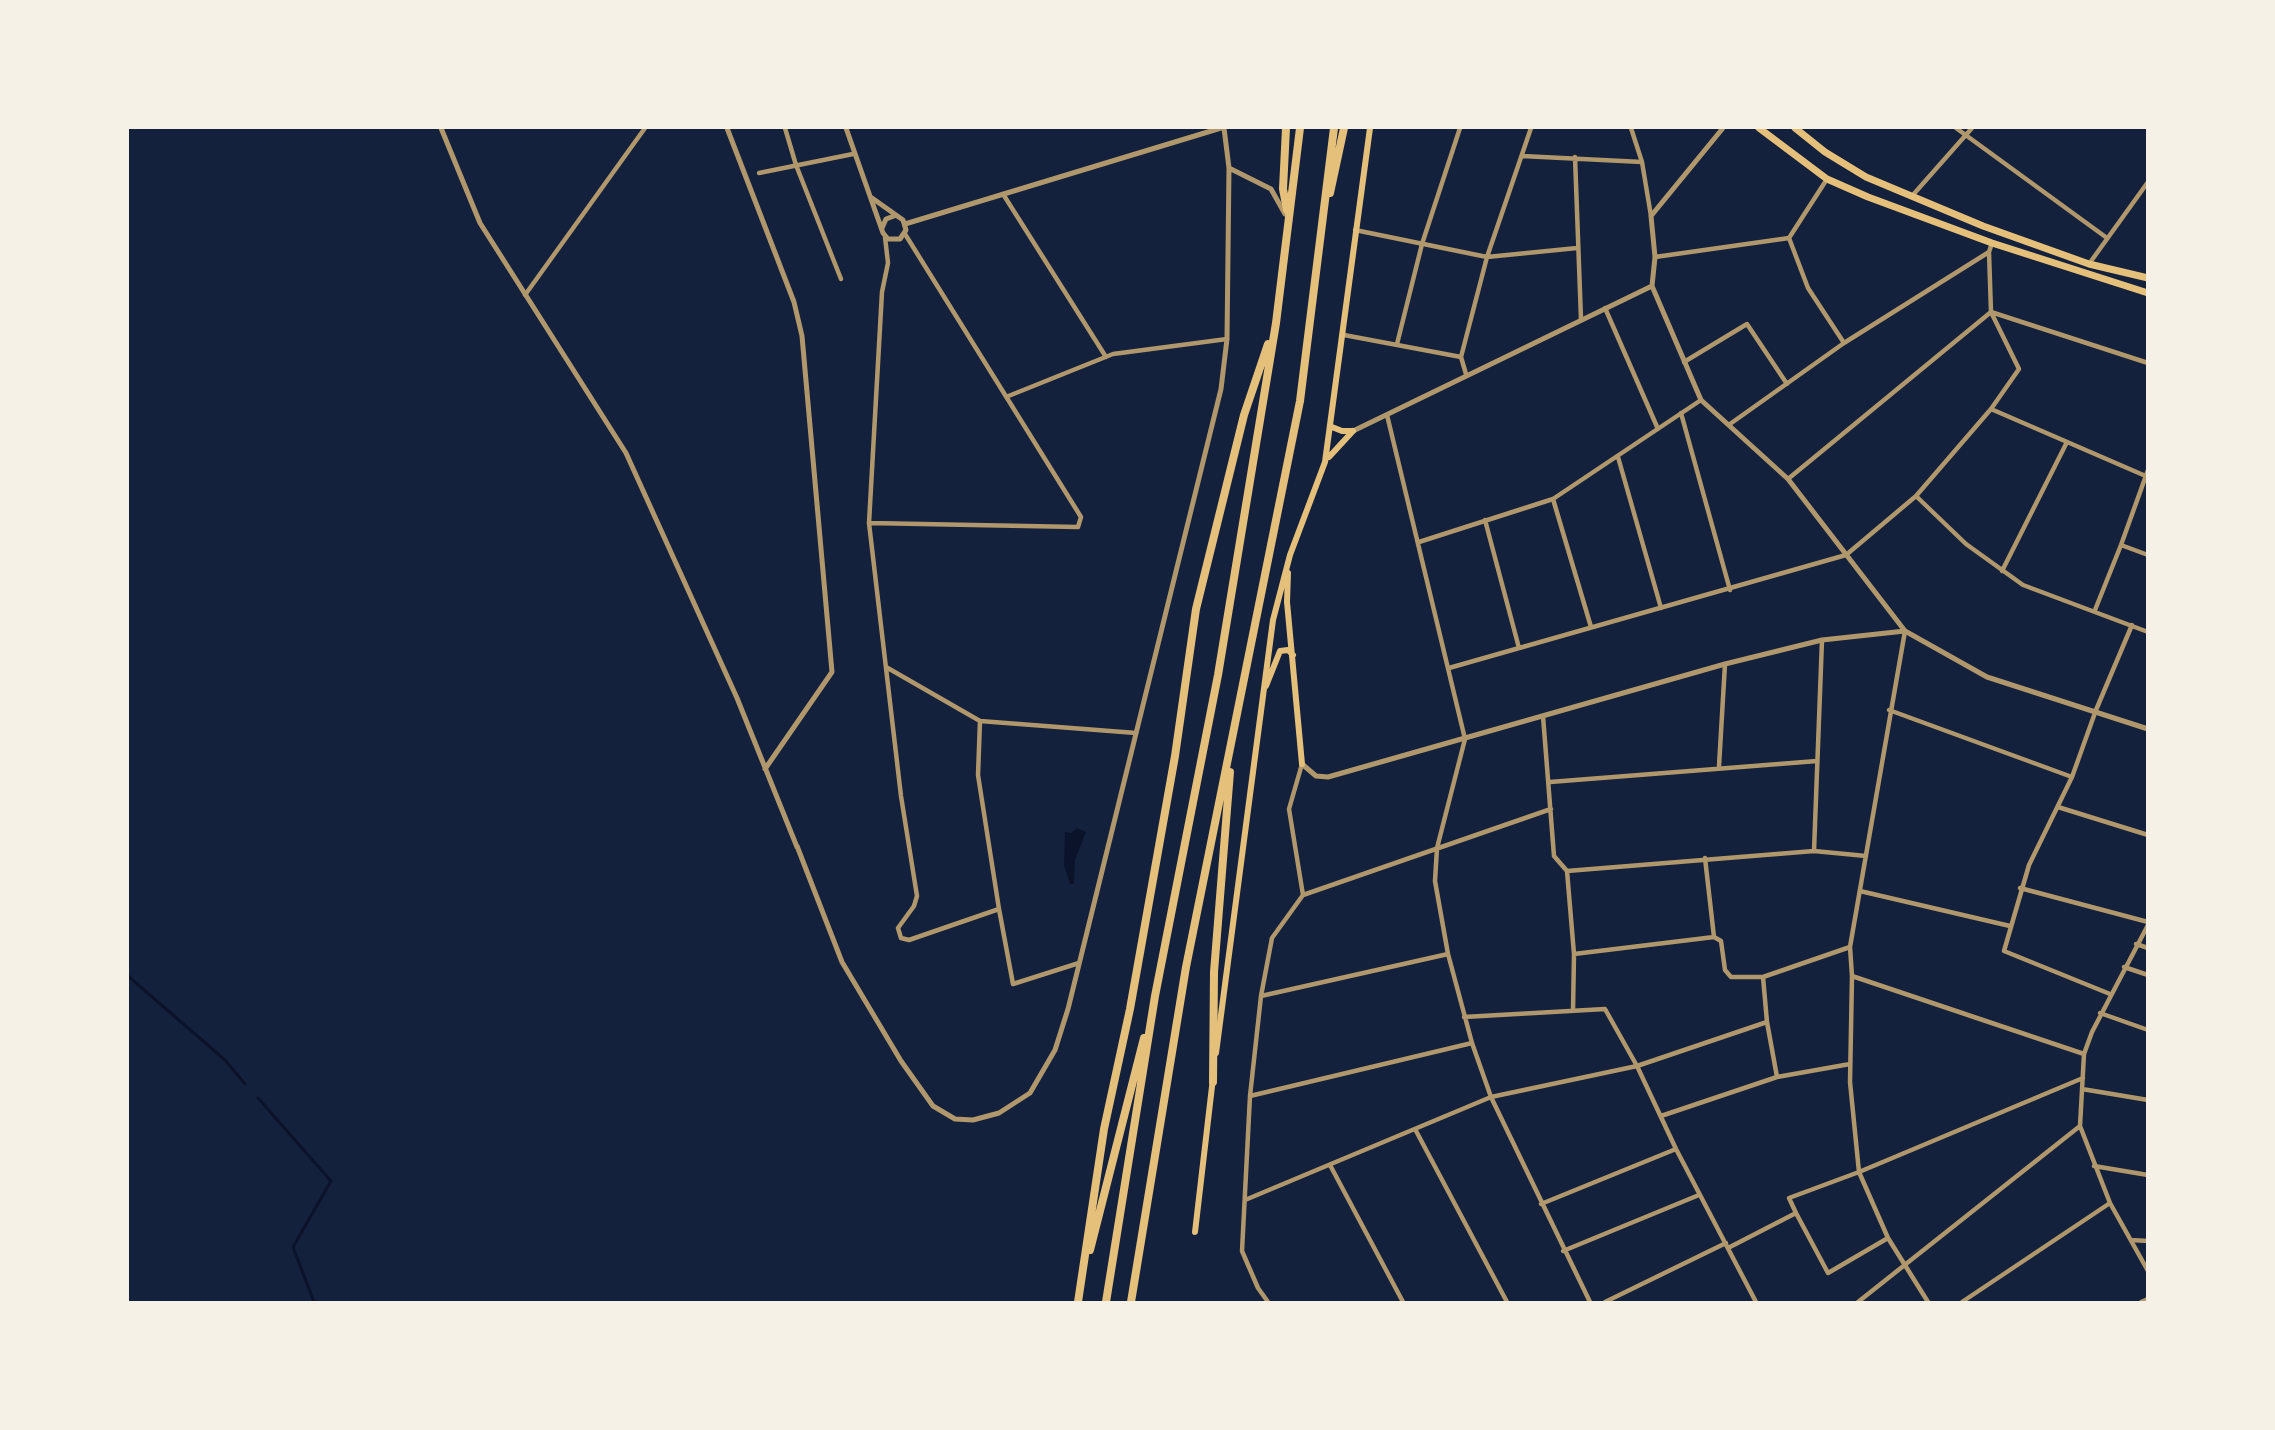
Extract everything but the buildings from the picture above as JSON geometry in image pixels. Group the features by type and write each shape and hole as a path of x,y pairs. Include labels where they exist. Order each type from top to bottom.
{"highway":[{"path":"1286,128 1284,189 1288,220"},
{"path":"1106,1302 1155,996 1218,675 1276,323 1300,128"},
{"path":"1131,1302 1186,967 1300,401 1334,128"},
{"path":"1319,244 1344,128"},
{"path":"1078,1302 1104,1129 1130,1009 1175,756 1196,609 1244,415 1276,323"},
{"path":"1213,1082 1214,972 1232,736"},
{"path":"1078,1302 1155,996"}],"main road":[{"path":"1195,1232 1272,620 1288,562 1325,462 1332,427 1355,230 1370,128"},
{"path":"1759,128 1827,179 1992,243 2148,293"},
{"path":"1795,128 1825,152 1866,177 1983,226 2089,264 2148,278"},
{"path":"1332,427 1342,431 1353,431"},
{"path":"1325,462 1332,451 1353,431"},
{"path":"1288,562 1287,602 1302,764"},
{"path":"1261,698 1278,653 1286,649 1293,655"}],"street":[{"path":"441,128 480,223 626,453 737,698 835,948 901,1061 933,1106 955,1119 973,1120 999,1113 1030,1093 1055,1050 1079,963 1152,662 1201,480 1221,389 1227,339 1229,168 1222,128 905,224"},
{"path":"525,295 645,128"},
{"path":"727,128 794,302 802,336 832,664 832,672 811,706 765,769"},
{"path":"785,128 796,165 841,279"},
{"path":"846,128 885,237 888,262 882,292 869,524 917,896 914,906 898,928 901,938 909,940 999,909"},
{"path":"1397,344 1422,244 1460,128"},
{"path":"1466,374 1461,357 1487,257 1531,128"},
{"path":"1631,128 1642,162 1651,216 1655,257 1652,286 1701,399 1788,479 1905,631 1988,677 2096,710 2148,729"},
{"path":"1651,216 1723,128"},
{"path":"1956,128 2107,238"},
{"path":"1912,196 1972,128"},
{"path":"759,172 854,154"},
{"path":"1522,156 1642,162"},
{"path":"1575,157 1581,319"},
{"path":"1229,168 1271,189 1288,220"},
{"path":"1655,257 1790,238 1827,179"},
{"path":"2089,264 2148,182"},
{"path":"1004,194 1106,357"},
{"path":"869,524 1078,527 1081,517 905,234 905,224 901,218 894,216 872,198"},
{"path":"882,230 886,219 894,216"},
{"path":"1355,230 1487,257 1577,248"},
{"path":"885,237 896,240 905,234"},
{"path":"1790,238 1808,288 1845,343"},
{"path":"1449,668 1730,590 1846,555 1916,496 1991,409 2019,369 1991,312 1989,252 1992,243"},
{"path":"1730,424 1845,343 1989,252"},
{"path":"1353,431 1466,374 1652,286"},
{"path":"1605,308 1658,429"},
{"path":"1991,312 2148,363"},
{"path":"1788,479 1991,312"},
{"path":"1684,362 1747,324 1787,384"},
{"path":"1344,335 1461,357"},
{"path":"1006,397 1106,357 1227,339"},
{"path":"1419,542 1553,499 1701,399"},
{"path":"1991,409 2147,477"},
{"path":"1682,413 1730,590"},
{"path":"1387,415 1465,739 1437,849 1435,881 1448,954 1464,1017 1491,1097 1563,1251 1590,1302"},
{"path":"2002,571 2067,442"},
{"path":"1618,457 1662,608"},
{"path":"2094,610 2148,470"},
{"path":"1916,496 1966,544 2002,571 2042,595 2094,610 2148,632"},
{"path":"1553,499 1591,627"},
{"path":"1485,520 1520,648"},
{"path":"2121,545 2148,555"},
{"path":"2110,994 2004,951 2020,888 2072,777 2096,710 2132,626"},
{"path":"1303,894 1290,809 1302,764 1316,776 1328,777 1725,664 1822,640 1905,631"},
{"path":"1905,631 1889,710 1850,947 1852,976 1850,1064 1854,1145 1859,1172 1888,1238 1928,1302"},
{"path":"1814,852 1822,640"},
{"path":"1719,766 1725,664"},
{"path":"886,667 980,721 1136,732"},
{"path":"1889,710 2072,777"},
{"path":"1543,716 1550,782 1554,856 1567,871 1574,954 1574,1011"},
{"path":"980,721 978,775 1013,984 1079,963"},
{"path":"1550,782 1719,766 1817,761"},
{"path":"2058,807 2148,835"},
{"path":"1268,1302 1258,1288 1242,1251 1250,1096 1261,996 1271,941 1303,894 1551,808"},
{"path":"1567,871 1705,858 1814,852 1866,856"},
{"path":"1705,858 1714,937"},
{"path":"2020,888 2148,924 2100,1013 2084,1054 2080,1126 2110,1203 2148,1271"},
{"path":"1860,891 2010,926"},
{"path":"1574,954 1714,937 1721,942 1725,970 1731,977 1763,976 1850,947"},
{"path":"2136,944 2148,948"},
{"path":"1261,996 1448,954"},
{"path":"2124,967 2148,975"},
{"path":"1763,976 1767,1022 1777,1077"},
{"path":"1852,976 2084,1054"},
{"path":"1464,1017 1605,1010 1637,1066 1699,1195 1756,1302"},
{"path":"2100,1013 2148,1030"},
{"path":"1245,1200 1491,1097 1637,1066 1767,1022"},
{"path":"1250,1096 1472,1043"},
{"path":"1661,1116 1777,1077 1850,1064"},
{"path":"1888,1238 1828,1273 1789,1198 1859,1172 2083,1078"},
{"path":"2082,1089 2148,1100"},
{"path":"1858,1302 1905,1268 2080,1126"},
{"path":"1415,1128 1508,1302"},
{"path":"1541,1204 1676,1149"},
{"path":"1330,1165 1403,1302"},
{"path":"2094,1166 2148,1175"},
{"path":"1563,1251 1699,1195"},
{"path":"1962,1302 2110,1203"},
{"path":"1605,1302 1796,1214"},
{"path":"2131,1240 2148,1240"},
{"path":"2141,1302 2148,1299"}],"water":[{"path":"1077,828 1086,832 1075,860 1074,884 1070,884 1064,865 1065,832 1071,833"}],"waterway":[{"path":"128,976 225,1060 245,1084"},
{"path":"258,1098 331,1181 293,1247 314,1302"}]}
